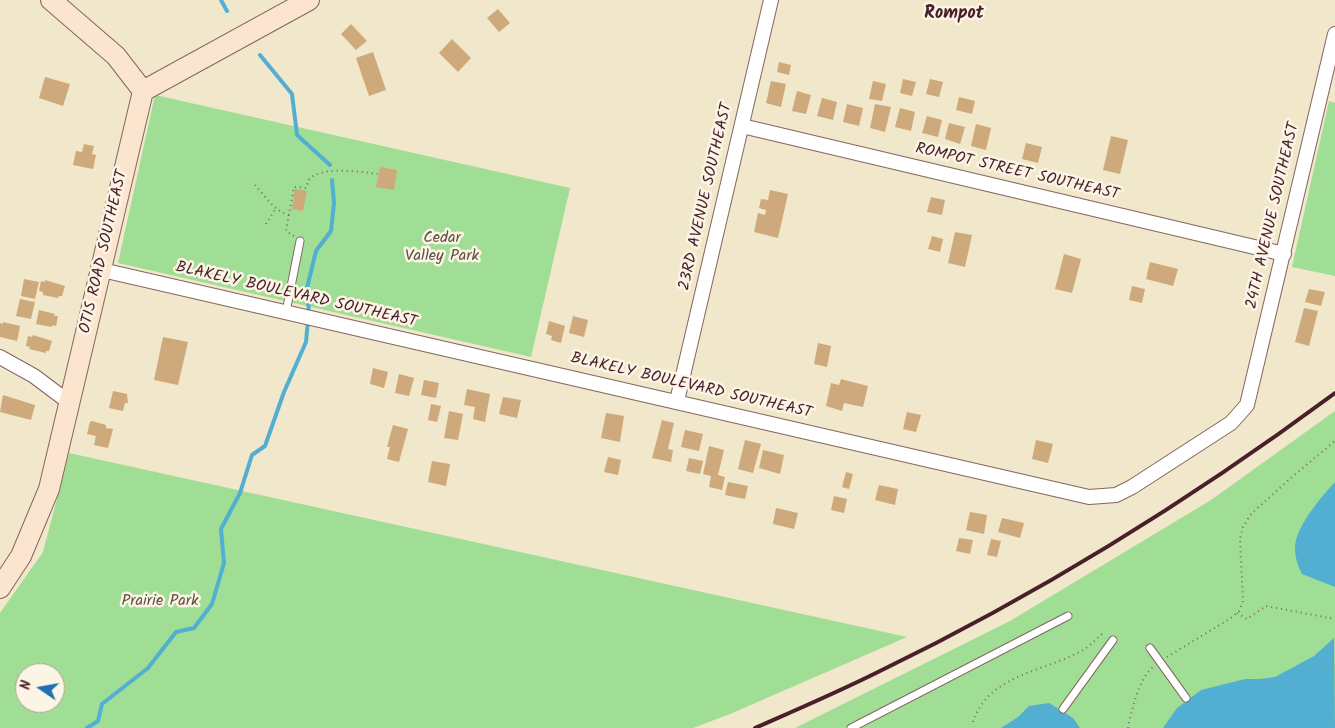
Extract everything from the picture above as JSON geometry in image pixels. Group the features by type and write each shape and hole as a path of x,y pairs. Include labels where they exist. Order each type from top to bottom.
{"street":[{"path":"51,0 116,56 143,91 309,0"},
{"name":"23RD AVENUE SOUTHEAST","path":"677,401 771,0"},
{"name":"24TH AVENUE SOUTHEAST","path":"1247,405 1335,34"},
{"name":"OTIS ROAD SOUTHEAST","path":"0,588 21,556 49,489 143,91"},
{"name":"ROMPOT STREET SOUTHEAST","path":"742,126 1284,254"},
{"name":"BLAKELY BOULEVARD SOUTHEAST","path":"102,270 1089,497 1116,495 1132,488 1231,423 1247,405"},
{"path":"0,358 34,376 70,402"}],"lane":[{"path":"288,312 300,240"},
{"path":"851,728 1068,616"},
{"path":"1063,709 1113,640"},
{"path":"1150,648 1186,698"}],"path":[{"path":"300,240 286,231 294,187 306,188 308,181 316,175 341,170 378,174"},
{"path":"255,185 276,208 283,214 289,215"},
{"path":"266,224 276,208"},
{"path":"1128,728 1137,694 1149,670 1236,613 1243,601 1240,539 1243,527 1251,514 1335,441"},
{"path":"1236,613 1247,619 1266,606 1335,619"},
{"path":"973,722 977,709 1004,683 1082,651 1102,634"}],"green space":[{"name":"Cedar Valley Park","path":"155,95 570,188 531,357 118,263"},
{"path":"1329,101 1335,103 1335,276 1292,267"},
{"path":"1335,411 1335,728 795,728 1010,621 1211,500"},
{"name":"Prairie Park","path":"69,453 907,637 730,714 693,728 0,728 0,613 43,552"}],"water":[{"path":"1335,482 1335,587 1302,574 1297,562 1295,549 1296,540 1302,525 1318,501"},
{"path":"1334,638 1335,728 1163,728 1177,708 1201,690 1245,679 1275,677 1314,656"},
{"path":"1049,703 1073,718 1080,728 1001,728 1018,717 1029,706"}],"building":[{"path":"498,9 510,23 499,32 487,18"},
{"path":"351,24 367,41 356,50 341,34"},
{"path":"452,39 471,58 458,72 439,53"},
{"path":"373,52 386,90 369,96 356,58"},
{"path":"779,62 791,65 789,75 777,72"},
{"path":"45,77 70,84 63,106 39,98"},
{"path":"903,79 916,82 912,96 900,93"},
{"path":"930,79 943,82 939,97 926,94"},
{"path":"771,81 786,84 781,107 766,103"},
{"path":"873,81 886,84 882,101 869,99"},
{"path":"797,91 811,95 806,114 792,111"},
{"path":"959,97 975,101 972,114 956,110"},
{"path":"822,98 837,102 833,120 817,116"},
{"path":"847,104 863,108 859,126 843,122"},
{"path":"875,104 891,107 885,132 870,128"},
{"path":"900,108 915,112 911,131 895,127"},
{"path":"927,116 942,120 938,137 922,133"},
{"path":"949,123 965,127 960,144 945,139"},
{"path":"976,124 991,128 986,150 971,146"},
{"path":"1111,136 1128,140 1120,174 1103,170"},
{"path":"1026,143 1042,147 1038,163 1022,159"},
{"path":"84,144 94,146 92,154 96,155 93,169 73,165 76,151 82,152"},
{"path":"380,167 397,170 394,190 376,187"},
{"path":"295,189 307,191 303,211 292,209"},
{"path":"770,190 788,194 778,238 754,232 758,213 765,215 766,210 759,208 761,199 768,200"},
{"path":"931,197 945,200 942,215 927,212"},
{"path":"955,232 972,235 965,267 948,263"},
{"path":"932,236 943,239 940,252 928,249"},
{"path":"1064,254 1081,259 1072,293 1055,289"},
{"path":"1150,262 1178,269 1173,286 1146,279"},
{"path":"24,279 39,282 35,299 21,296"},
{"path":"45,280 65,286 62,296 58,298 43,295 43,292 39,291 41,281 45,282"},
{"path":"1132,286 1145,289 1142,303 1129,300"},
{"path":"1309,289 1325,292 1321,306 1305,302"},
{"path":"20,299 35,302 31,319 16,316"},
{"path":"1304,308 1318,311 1309,346 1295,342"},
{"path":"39,310 58,316 56,326 36,324"},
{"path":"573,316 588,320 584,337 569,333"},
{"path":"549,321 565,326 561,343 551,340 552,336 546,334"},
{"path":"3,322 20,326 17,341 0,337 0,323 3,324"},
{"path":"33,335 52,341 49,351 46,351 46,353 29,349 30,347 26,346 28,336 32,337"},
{"path":"163,337 188,342 178,385 154,380"},
{"path":"818,343 831,346 827,367 814,364"},
{"path":"373,368 388,372 384,388 370,384"},
{"path":"399,374 414,378 409,396 395,393"},
{"path":"841,379 868,386 863,407 844,403 842,411 826,406 831,383 839,385"},
{"path":"424,380 439,383 436,398 421,395"},
{"path":"467,389 490,394 485,422 473,419 475,407 464,405"},
{"path":"113,391 127,394 128,403 125,403 123,411 109,408"},
{"path":"3,395 35,405 31,420 0,412"},
{"path":"503,397 521,400 517,418 499,414"},
{"path":"431,404 441,406 437,422 428,420"},
{"path":"449,411 463,414 458,440 444,438"},
{"path":"907,412 921,415 916,432 903,429"},
{"path":"606,413 624,416 620,442 601,438"},
{"path":"662,420 674,423 668,449 673,450 671,462 652,458"},
{"path":"90,422 106,425 106,428 113,429 108,448 94,445 96,436 87,434"},
{"path":"393,425 408,429 399,462 387,459 390,447 387,447"},
{"path":"685,430 703,434 699,451 681,447"},
{"path":"745,440 761,444 753,473 738,469"},
{"path":"1036,440 1053,444 1048,463 1032,459"},
{"path":"709,446 724,450 718,475 725,477 722,490 709,487 711,476 703,474"},
{"path":"763,450 784,455 780,474 759,468"},
{"path":"608,457 621,460 618,475 604,472"},
{"path":"689,458 703,461 700,474 686,471"},
{"path":"432,461 450,464 446,486 428,482"},
{"path":"846,472 853,474 849,489 842,487"},
{"path":"728,482 748,486 745,499 725,495"},
{"path":"879,485 898,489 895,505 875,500"},
{"path":"834,496 847,499 844,513 831,510"},
{"path":"776,508 798,513 794,529 773,524"},
{"path":"970,512 987,515 984,534 966,530"},
{"path":"1002,518 1024,523 1020,538 998,532"},
{"path":"959,538 973,540 970,554 956,551"},
{"path":"991,539 1001,541 997,557 987,555"}],"waterway":[{"path":"221,0 227,11"},
{"path":"260,55 292,94 297,135 330,165"},
{"path":"309,313 307,288 316,251 331,231 334,203 332,180"},
{"path":"87,728 98,721 102,704 148,668 176,632 194,628 212,604 224,563 221,529 240,493 252,455 265,446 284,392 306,342 308,320"}],"railway":[{"path":"755,728 848,687 938,642 1056,577 1170,507 1335,393"}],"district":[{"name":"Rompot","path":"954,15"}]}
